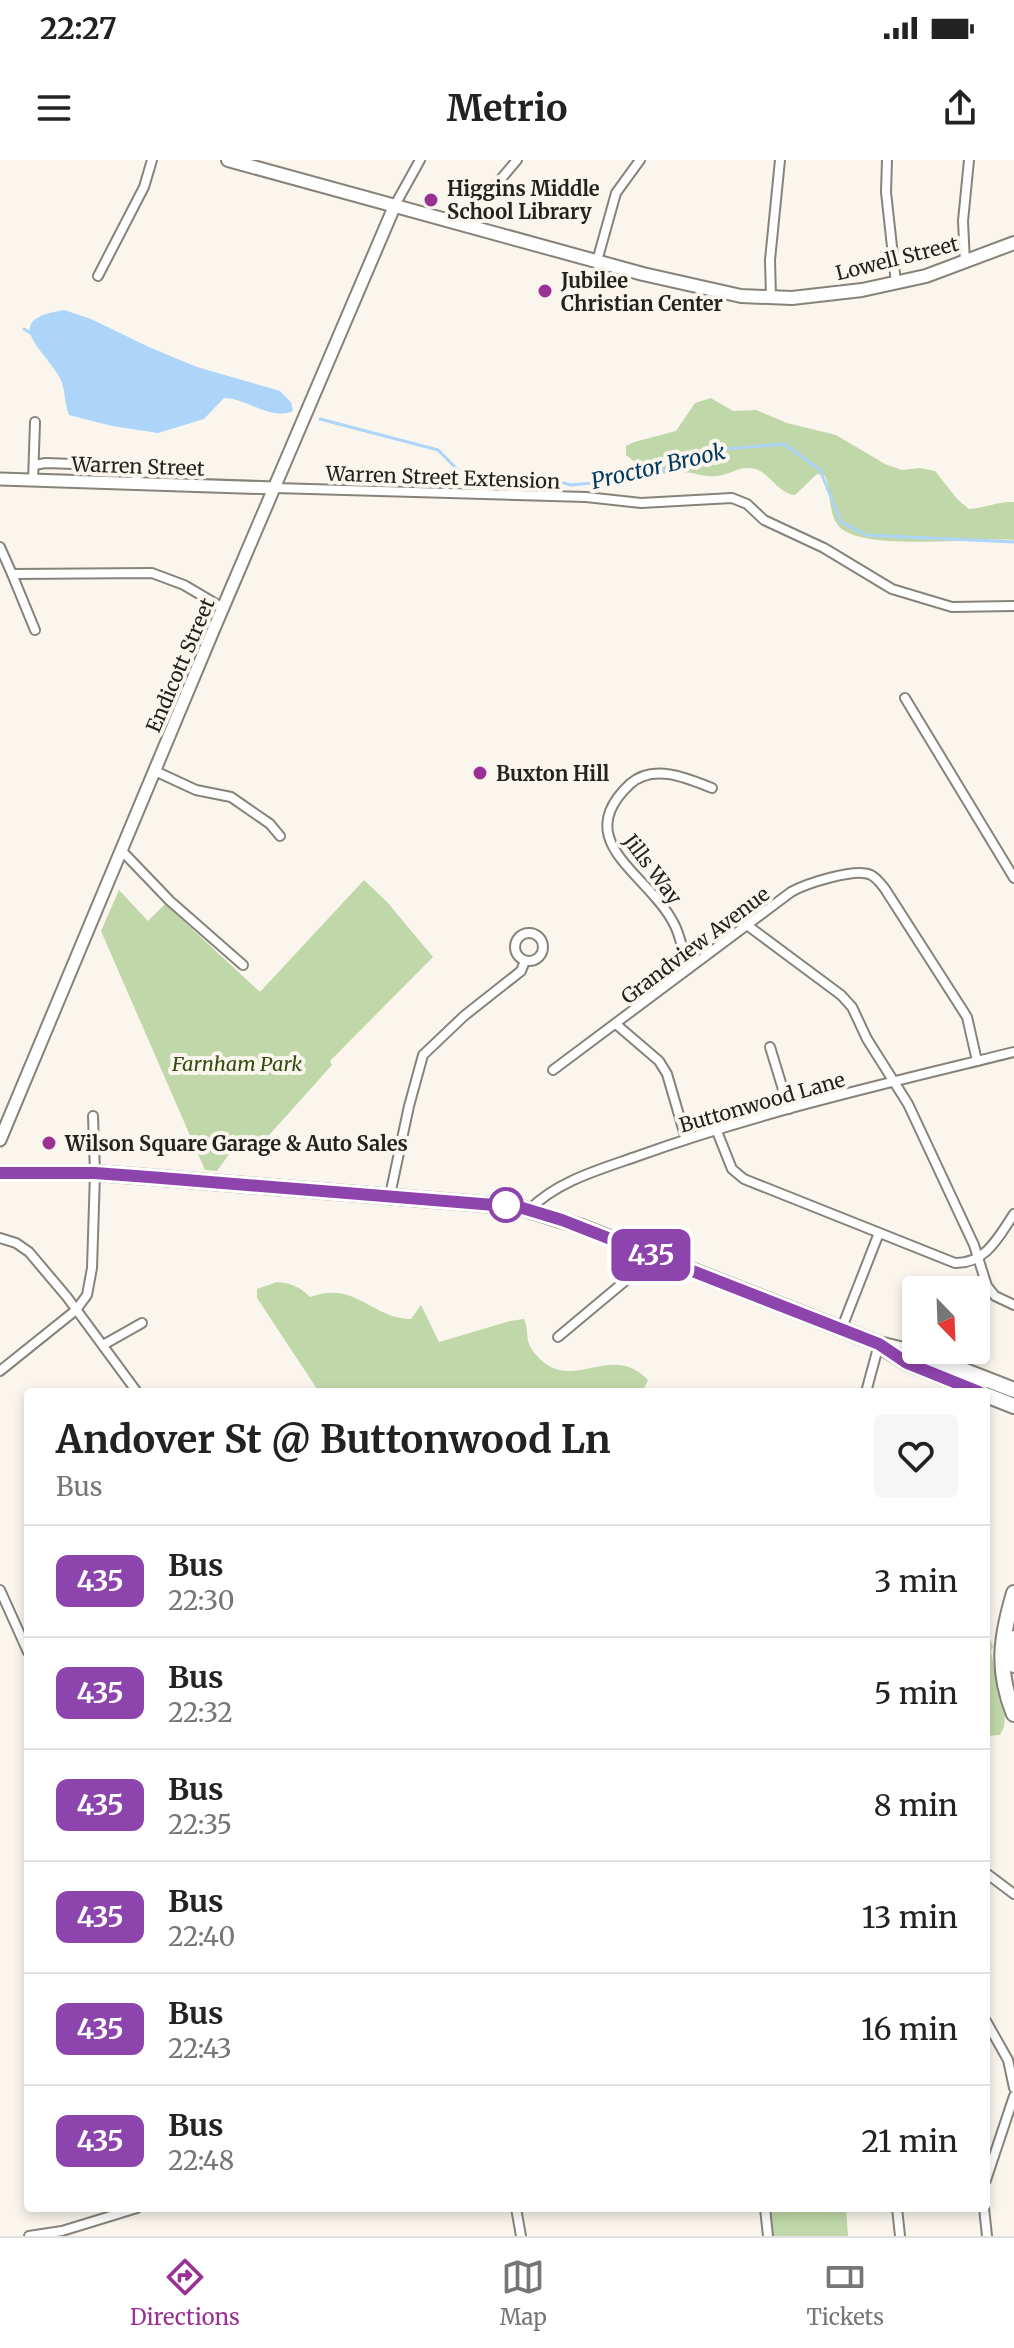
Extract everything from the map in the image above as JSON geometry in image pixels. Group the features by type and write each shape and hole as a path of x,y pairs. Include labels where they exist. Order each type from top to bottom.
{"highway":[{"path":"0,1173 160,1177 508,1205 562,1220 879,1344 914,1351 982,1376 1014,1383"},
{"path":"879,1344 907,1363 970,1388"},
{"path":"982,1376 1013,1402"},
{"path":"990,1396 1013,1402"},
{"path":"1014,1593 1001,1651 1004,1679 1014,1714"},
{"path":"1014,1638 1014,1665"}],"main road":[{"name":"Lowell Street","path":"228,160 261,165 699,289 741,296 826,296 896,283 965,263 1014,243"}],"street":[{"path":"98,276 144,187 152,160"},
{"path":"395,205 420,160"},
{"path":"463,224 517,160"},
{"path":"597,261 616,193 640,160"},
{"path":"771,298 770,260 780,160"},
{"path":"887,160 886,192 896,283"},
{"path":"965,263 963,221 969,160"},
{"name":"Endicott Street","path":"0,1140 395,205"},
{"path":"33,481 35,422"},
{"path":"34,465 131,466 136,472 137,484"},
{"name":"Warren Street","path":"0,479 275,488"},
{"name":"Warren Street Extension","path":"275,488 586,497 650,503 732,498 747,504 764,520 824,548 892,589 952,607 1014,606"},
{"path":"0,547 35,630"},
{"path":"12,574 152,573 184,585 223,608"},
{"path":"905,698 1014,878"},
{"path":"155,771 196,790 231,797 270,824 280,836"},
{"name":"Jills Way","path":"688,969 674,923 619,857 606,825 611,805 636,779 645,775 684,776 712,788"},
{"path":"122,851 170,901 243,965"},
{"name":"Grandview Avenue","path":"553,1070 804,885 868,873 885,889 967,1017 977,1061"},
{"path":"747,925 848,1001 892,1082 908,1104 964,1221 987,1286 995,1296 1014,1305"},
{"path":"390,1195 400,1141 423,1055 452,1026 521,971 525,961"},
{"path":"617,1025 654,1055 663,1067 686,1139"},
{"path":"770,1047 789,1109"},
{"name":"Buttonwood Lane","path":"529,1210 544,1196 569,1183 716,1129 1014,1053"},
{"path":"0,1371 76,1310 87,1295 91,1278 95,1173 93,1116"},
{"path":"716,1129 737,1175 955,1263 978,1258 995,1243 1014,1214"},
{"path":"841,1330 879,1233"},
{"path":"0,1238 16,1243 29,1252 134,1388"},
{"path":"558,1337 655,1256"},
{"path":"103,1345 142,1323"},
{"path":"867,1388 879,1344"},
{"path":"0,1590 24,1643"},
{"path":"990,1876 1014,1894"},
{"path":"990,2028 1008,2060 1014,2088"},
{"path":"990,2168 1014,2096"},
{"path":"29,2236 62,2231 124,2212"},
{"path":"517,2212 521,2236"},
{"path":"765,2212 768,2236"},
{"path":"897,2212 900,2236"},
{"path":"984,2212 987,2236"}],"green space":[{"path":"711,398 733,411 756,410 787,423 836,435 885,464 902,470 920,468 935,471 969,509 1014,502 1014,540 892,541 868,539 849,533 834,519 825,476 817,474 795,495 789,494 755,469 744,468 713,476 685,472 652,474 637,469 636,463 626,455 626,446 676,431 695,403"},
{"name":"Farnham Park","path":"364,880 388,903 433,957 330,1061 332,1065 262,1143 240,1139 217,1171 205,1170 101,931 119,890 148,921 165,904 260,992"},
{"path":"277,1282 295,1286 310,1297 339,1293 385,1313 411,1319 421,1305 439,1342 524,1319 531,1348 545,1363 559,1370 618,1365 633,1369 648,1380 644,1388 316,1388 257,1298 257,1289"},
{"path":"990,1639 1005,1714 1000,1735 990,1736"},
{"path":"769,2212 846,2212 848,2236 772,2236"}],"water":[{"path":"64,310 197,367 280,391 291,402 293,411 276,413 224,398 204,419 158,433 69,415 60,378 36,345 30,328 34,320"}],"waterway":[{"name":"Proctor Brook","path":"24,329 32,334"},
{"name":"Proctor Brook","path":"320,419 438,450 463,475 530,474 571,485 613,481 697,462 711,450 784,444 820,470 841,522 866,535 1014,542"}],"bus line":[{"name":"435","path":"0,1173 95,1173 519,1207 562,1220 879,1344 907,1363 969,1388"}],"place":[{"name":"Higgins Middle School Library","path":"431,200"},
{"name":"Jubilee Christian Center","path":"545,291"},
{"name":"Buxton Hill","path":"480,773"},
{"name":"Wilson Square Garage & Auto Sales","path":"49,1143"}]}
